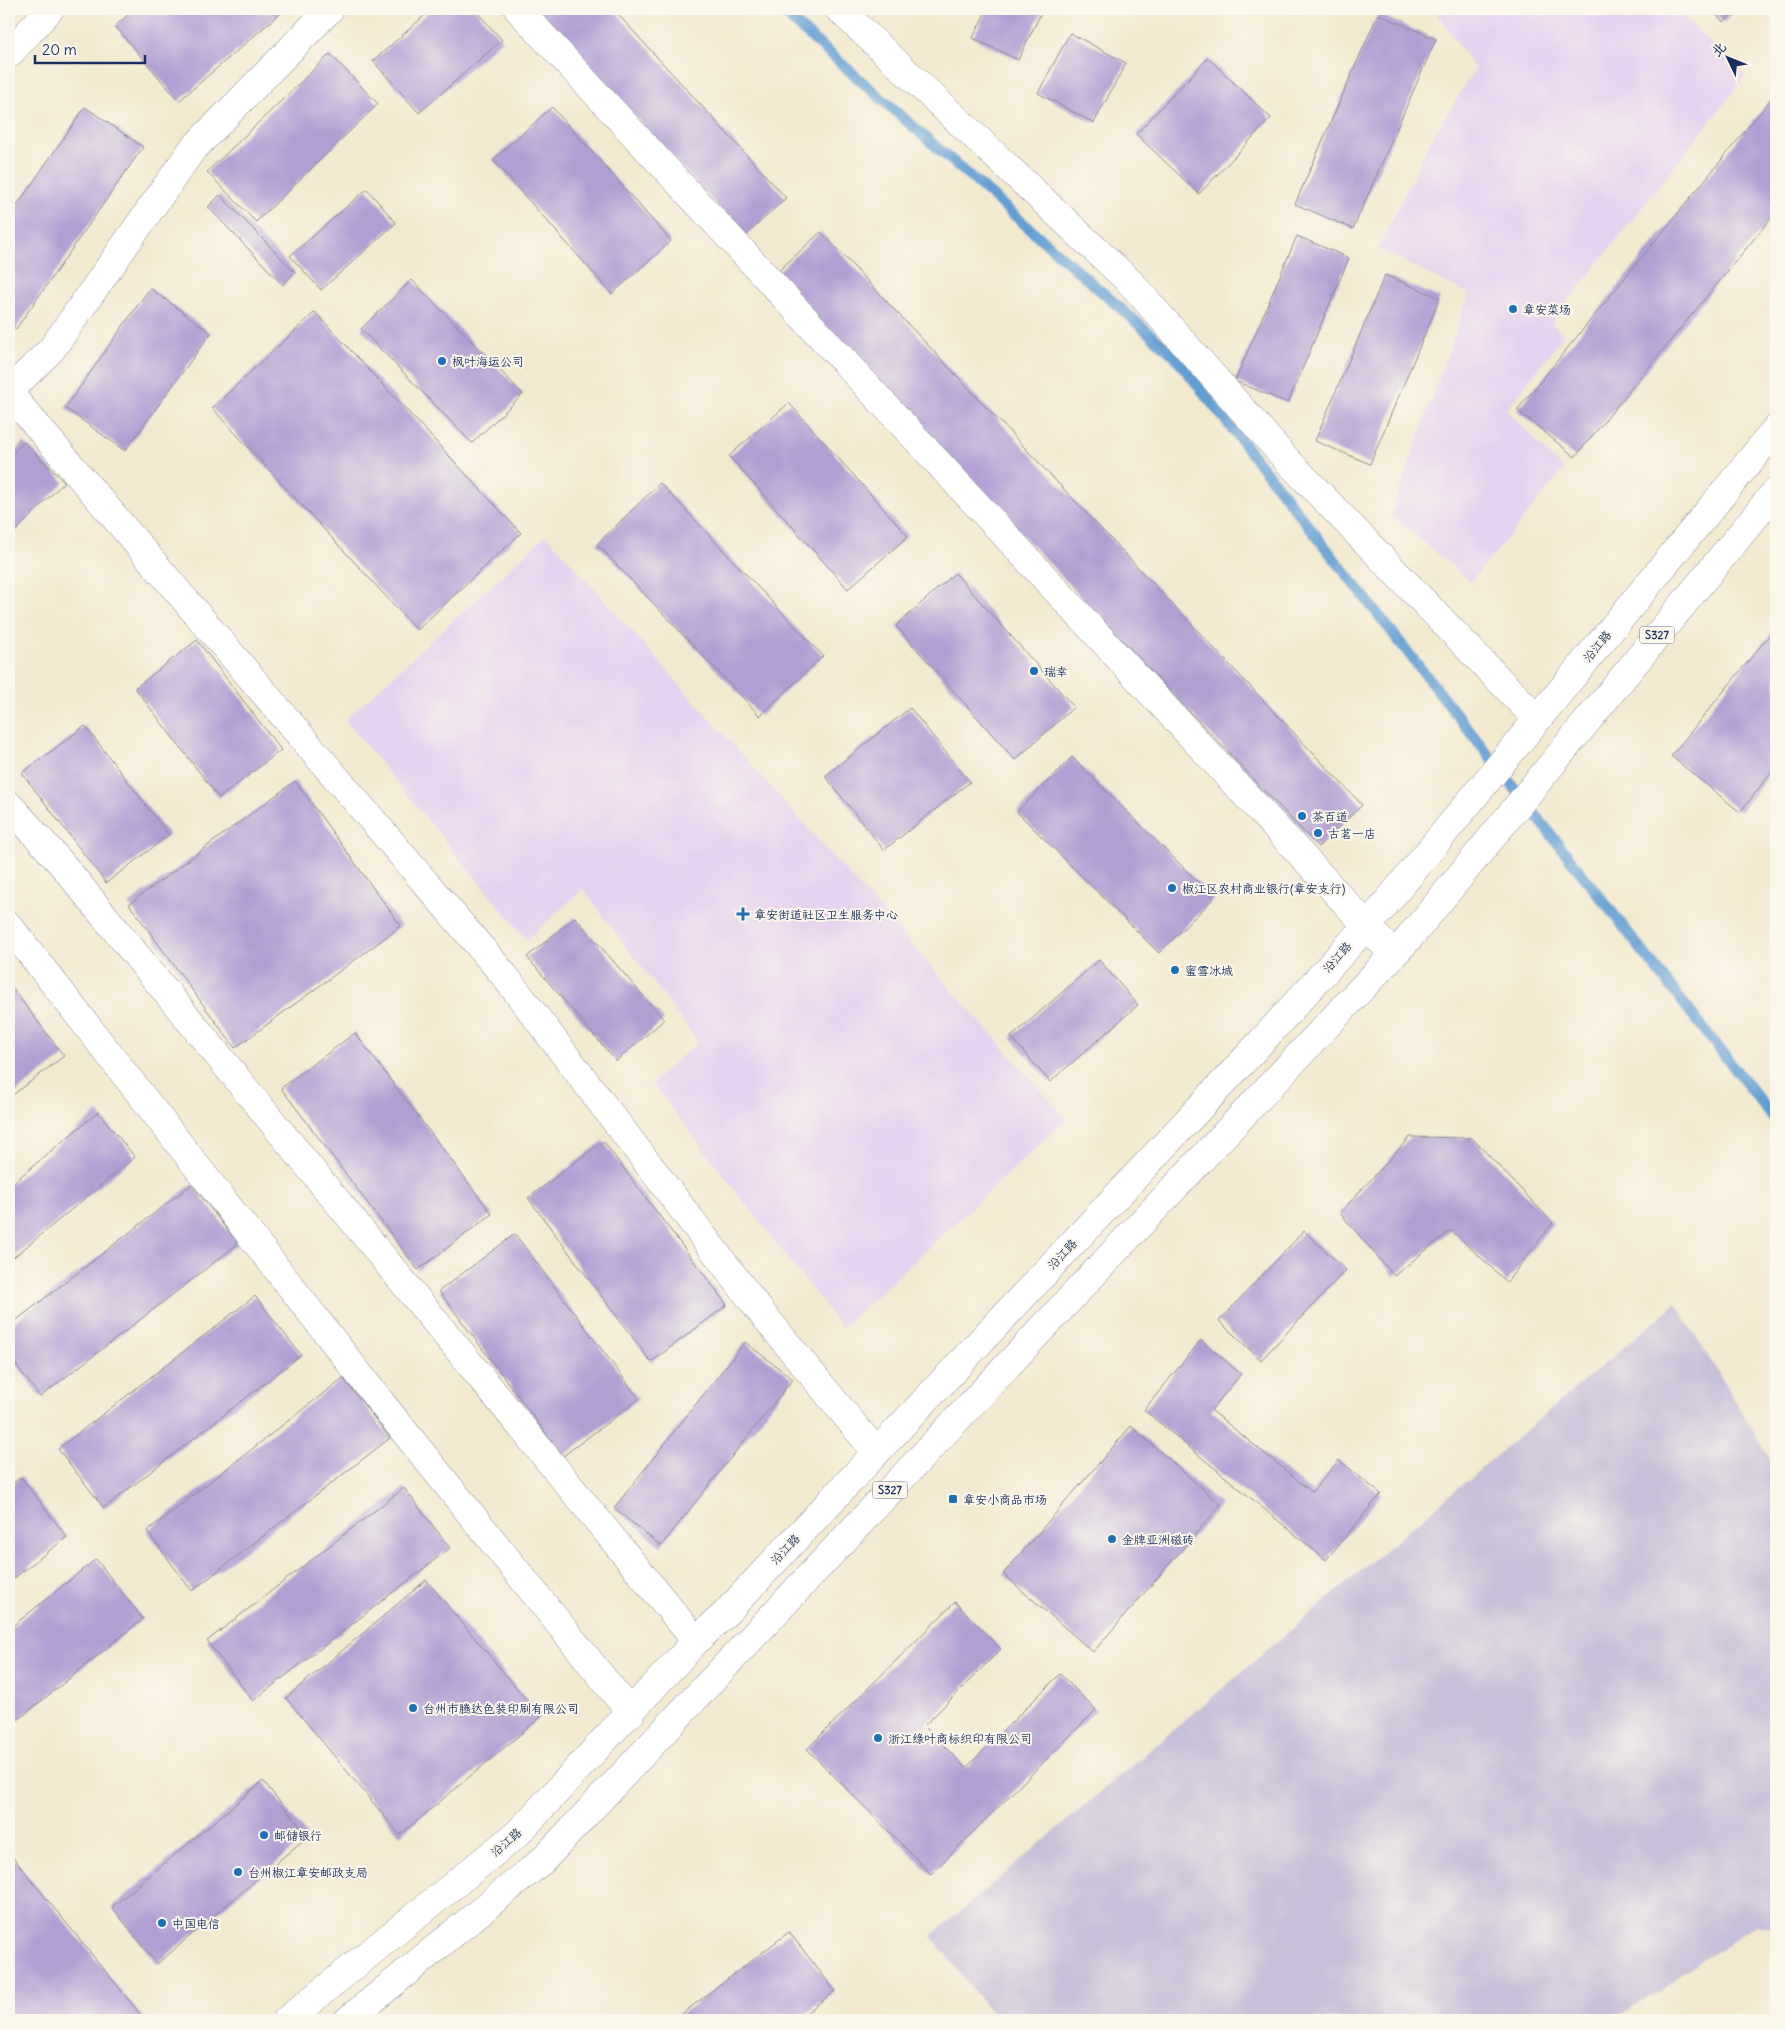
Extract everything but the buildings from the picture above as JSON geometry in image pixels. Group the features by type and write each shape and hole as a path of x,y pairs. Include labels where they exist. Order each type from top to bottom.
{"street":[{"path":"9,54 50,9"},
{"path":"330,9 192,150 51,350 9,392 504,974 764,1316 876,1452"},
{"path":"518,9 1372,918 1402,946"},
{"path":"839,9 1130,282 1286,459 1537,719"},
{"name":"沿江路","path":"288,2020 518,1833 696,1641 723,1616 1250,1054 1372,918 1776,429"},
{"name":"S327","path":"348,2020 543,1860 1402,946 1776,491"},
{"path":"9,805 61,864 696,1641"},
{"path":"9,926 387,1410 631,1713"}],"shaded area":[{"name":"章安菜场","path":"1434,9 1676,9 1746,76 1551,323 1564,335 1506,410 1564,470 1471,582 1391,515 1469,294 1378,249 1431,140 1475,69"},
{"name":"章安街道社区卫生服务中心","path":"546,535 1067,1119 842,1328 652,1083 698,1042 583,889 527,940 345,720"},
{"path":"1676,1303 1776,1469 1776,1929 1757,1925 1613,2020 997,2020 931,1936"}],"waterway":[{"path":"779,9 1175,356 1776,1121"}],"place":[{"name":"章安菜场","path":"1513,309"},
{"name":"枫叶海运公司","path":"442,361"},
{"name":"瑞幸","path":"1034,671"},
{"name":"茶百道","path":"1302,816"},
{"name":"古茗一店","path":"1318,833"},
{"name":"椒江区农村商业银行(章安支行)","path":"1172,888"},
{"name":"章安街道社区卫生服务中心","path":"743,914"},
{"name":"蜜雪冰城","path":"1175,970"},
{"name":"章安小商品市场","path":"953,1499"},
{"name":"金牌亚洲磁砖","path":"1112,1539"},
{"name":"台州市腾达色装印刷有限公司","path":"413,1708"},
{"name":"浙江绿叶商标织印有限公司","path":"878,1738"},
{"name":"邮储银行","path":"264,1835"},
{"name":"台州椒江章安邮政支局","path":"238,1872"},
{"name":"中国电信","path":"162,1923"}]}
